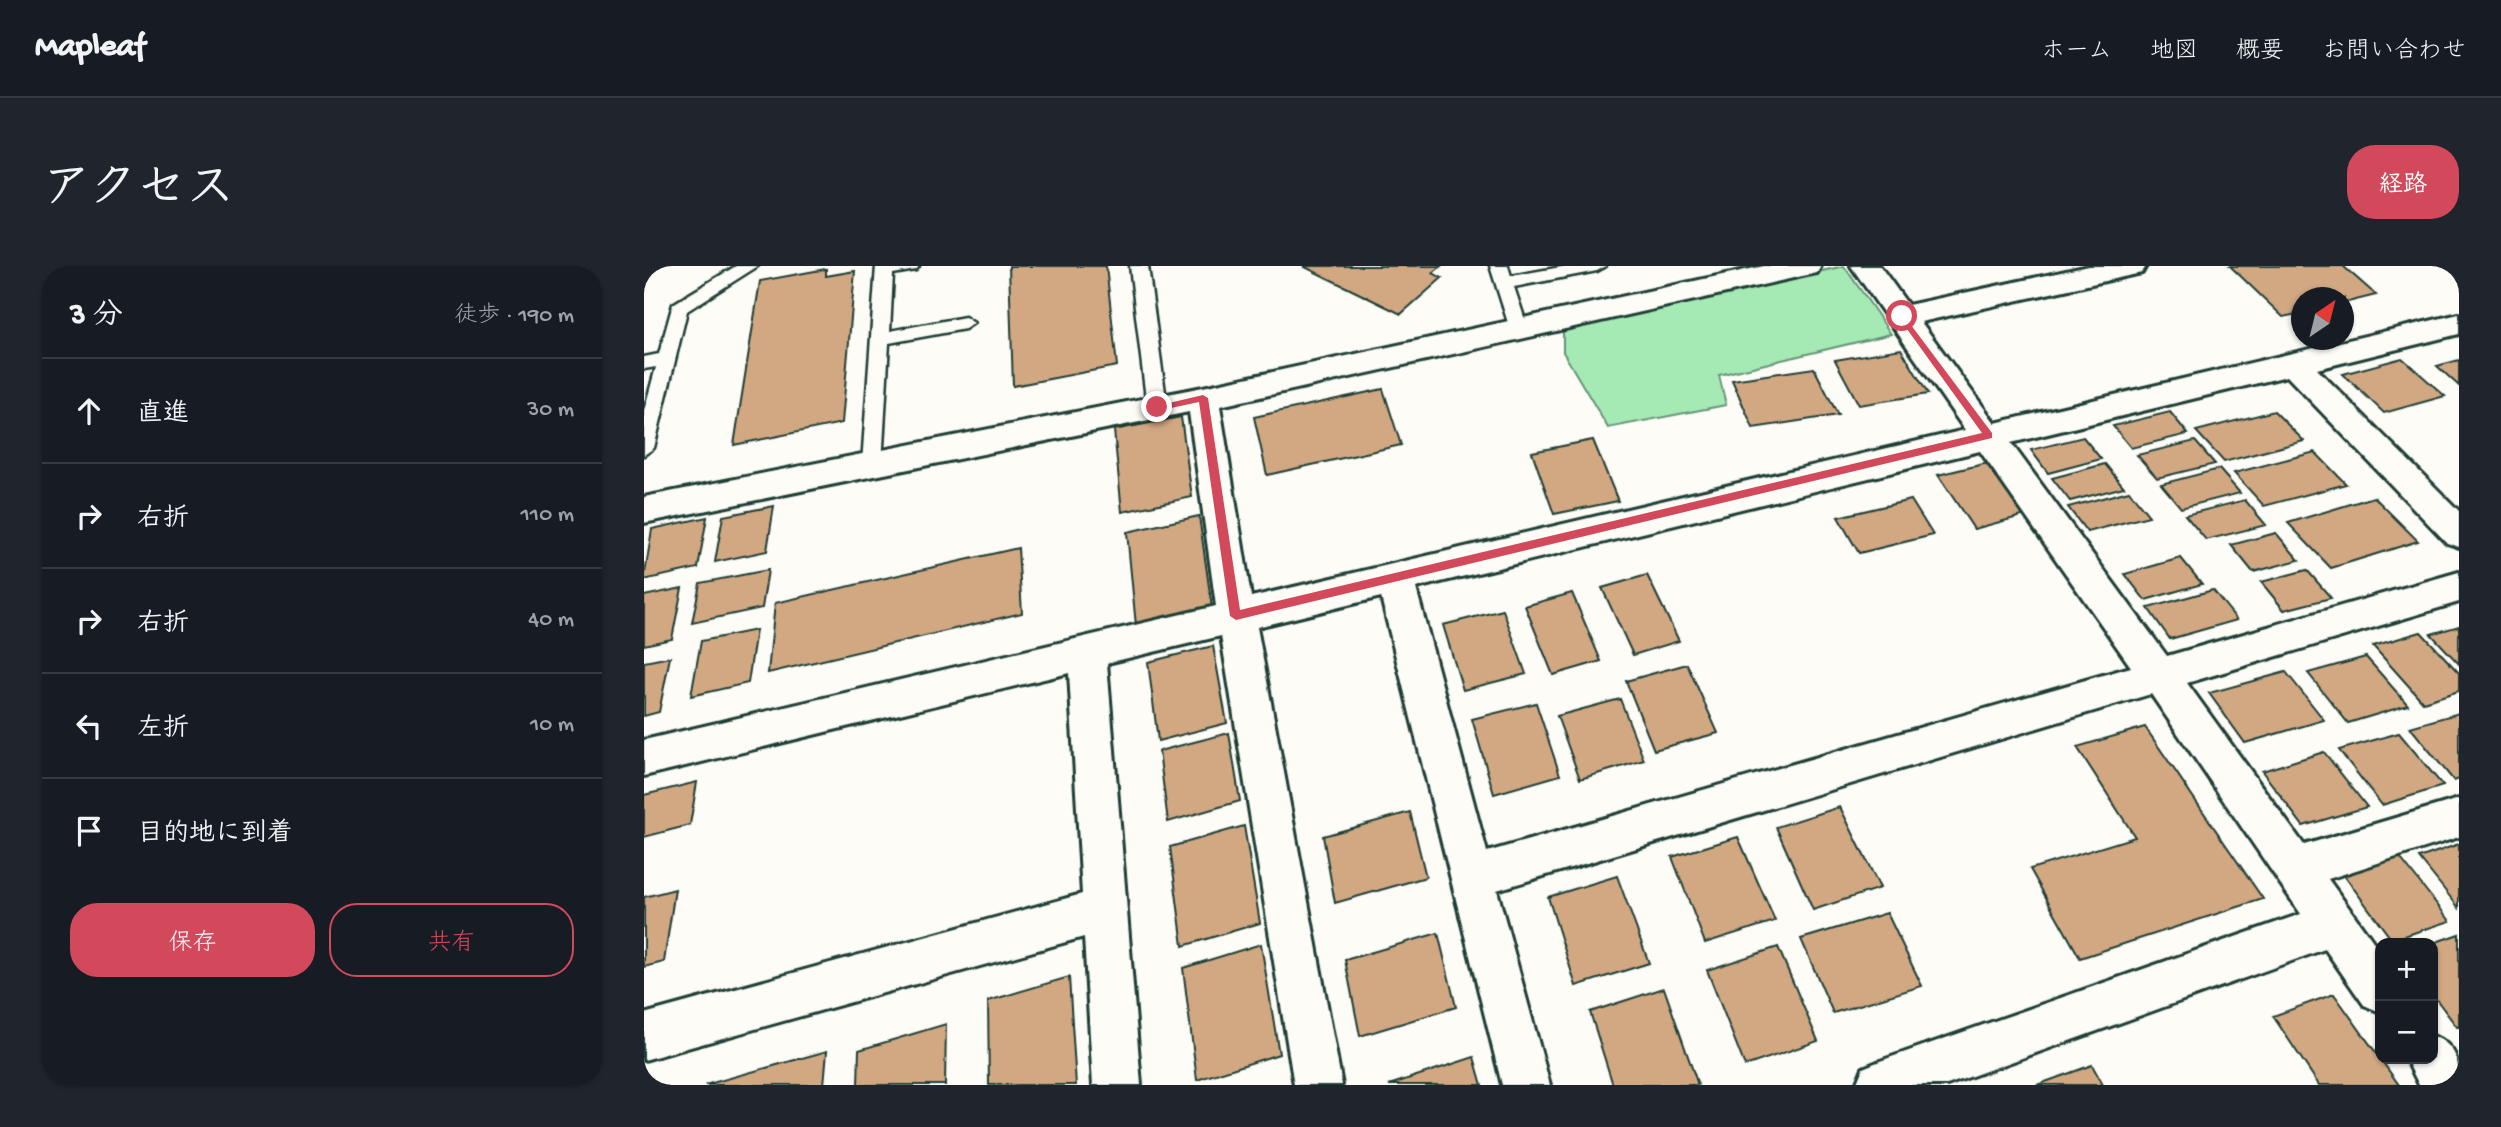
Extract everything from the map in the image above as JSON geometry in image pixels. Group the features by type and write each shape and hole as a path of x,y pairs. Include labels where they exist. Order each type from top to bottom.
{"street":[{"path":"644,510 1203,398 1807,266"},
{"path":"1865,266 1989,435 2375,982"},
{"path":"1902,316 2133,266"},
{"path":"644,758 2459,324"},
{"path":"2295,365 2459,533"},
{"path":"1203,398 1236,616 1318,1085"},
{"path":"1395,578 1526,1085"},
{"path":"1472,877 2459,587"},
{"path":"1087,653 1117,1085"},
{"path":"2295,868 2459,818"},
{"path":"644,1037 1103,910"},
{"path":"1880,1085 2334,924"}],"lane":[{"path":"644,448 679,308 749,266"},
{"path":"872,464 885,268 910,266"},
{"path":"1139,266 1157,407"},
{"path":"1519,329 1502,275 1597,266"},
{"path":"880,339 965,323"},
{"path":"644,363 667,359"}],"green space":[{"path":"1844,266 1891,334 1719,375 1726,405 1608,428 1563,352 1563,330"}],"building":[{"path":"1009,266 1106,266 1117,366 1013,386"},
{"path":"1303,266 1441,266 1433,273 1442,278 1401,314"},
{"path":"2230,266 2343,266 2376,295 2354,300 2354,287 2291,287 2291,315 2283,317"},
{"path":"826,269 826,276 855,271 842,423 734,445 760,281"},
{"path":"1901,349 1928,394 1859,405 1835,360"},
{"path":"2402,358 2445,396 2384,413 2343,374"},
{"path":"2459,360 2459,386 2437,366"},
{"path":"1814,368 1838,415 1753,428 1732,380"},
{"path":"1383,389 1401,445 1267,475 1254,417"},
{"path":"2274,411 2304,441 2224,462 2196,431"},
{"path":"2170,412 2188,434 2131,448 2113,426"},
{"path":"1181,417 1192,497 1122,512 1114,430"},
{"path":"2083,437 2101,459 2048,473 2031,450"},
{"path":"1593,440 1618,501 1554,514 1532,452"},
{"path":"2195,441 2215,464 2157,478 2137,455"},
{"path":"2315,452 2346,484 2264,506 2234,473"},
{"path":"1988,463 2026,515 1974,529 1938,475"},
{"path":"2105,464 2124,487 2070,501 2052,478"},
{"path":"2219,469 2240,493 2181,508 2161,484"},
{"path":"2129,491 2149,516 2087,532 2068,507"},
{"path":"2374,497 2418,541 2331,568 2288,523"},
{"path":"1911,500 1933,535 1859,553 1838,517"},
{"path":"2245,500 2266,525 2206,540 2185,515"},
{"path":"774,506 767,551 715,562 723,516"},
{"path":"1199,516 1212,608 1136,626 1127,532"},
{"path":"707,517 698,568 644,580 652,529"},
{"path":"2276,533 2299,560 2253,572 2231,545"},
{"path":"1018,548 1022,613 768,673 775,603"},
{"path":"2181,558 2202,584 2145,600 2125,574"},
{"path":"768,570 762,608 692,623 700,583"},
{"path":"2307,570 2331,598 2284,610 2261,582"},
{"path":"1647,575 1679,641 1633,655 1602,588"},
{"path":"682,588 672,639 644,645 644,596"},
{"path":"2213,590 2237,620 2170,639 2148,608"},
{"path":"1572,593 1601,661 1553,675 1525,606"},
{"path":"1503,610 1526,674 1463,690 1443,625"},
{"path":"2459,626 2459,664 2431,634"},
{"path":"756,630 748,683 691,696 701,641"},
{"path":"2421,632 2459,673 2459,691 2423,702 2373,646"},
{"path":"1213,646 1227,723 1158,741 1148,662"},
{"path":"670,657 659,712 644,716 644,662"},
{"path":"2366,657 2408,705 2348,723 2308,673"},
{"path":"1687,664 1718,733 1654,750 1626,681"},
{"path":"2286,672 2324,720 2245,743 2209,693"},
{"path":"1620,699 1644,760 1580,779 1557,716"},
{"path":"1536,703 1560,775 1494,794 1472,719"},
{"path":"2459,713 2459,779 2454,781 2410,727"},
{"path":"2145,727 2263,899 2080,958 2030,869 2135,837 2077,747"},
{"path":"1229,733 1240,801 1168,822 1159,751"},
{"path":"2399,733 2443,786 2382,805 2339,750"},
{"path":"2324,752 2367,807 2303,826 2262,771"},
{"path":"697,782 690,825 644,837 644,795"},
{"path":"1840,807 1880,888 1813,910 1776,827"},
{"path":"1410,812 1426,877 1335,903 1323,836"},
{"path":"1244,826 1260,923 1183,946 1170,847"},
{"path":"1738,837 1775,921 1705,943 1672,857"},
{"path":"2459,844 2459,908 2419,858"},
{"path":"2398,855 2450,921 2391,938 2343,874"},
{"path":"1617,876 1649,963 1576,986 1548,897"},
{"path":"675,889 664,962 644,967 644,897"},
{"path":"1887,913 1922,986 1833,1013 1801,939"},
{"path":"1438,933 1456,1007 1360,1036 1345,960"},
{"path":"2459,934 2459,1027 2438,1002 2438,941"},
{"path":"1261,944 1279,1054 1197,1080 1183,968"},
{"path":"1778,947 1818,1041 1745,1066 1707,970"},
{"path":"1069,977 1076,1085 989,1085 988,1001"},
{"path":"1664,988 1698,1085 1613,1085 1590,1012"},
{"path":"2334,994 2375,1051 2375,1064 2384,1064 2399,1085 2319,1085 2273,1016"},
{"path":"946,1024 945,1085 858,1085 859,1050"},
{"path":"827,1051 824,1085 705,1085"},
{"path":"1474,1057 1482,1085 1389,1085"},
{"path":"2092,1065 2103,1085 2037,1085"}],"route":[{"path":"1157,407 1203,398 1236,616 1989,435 1902,316"}]}
